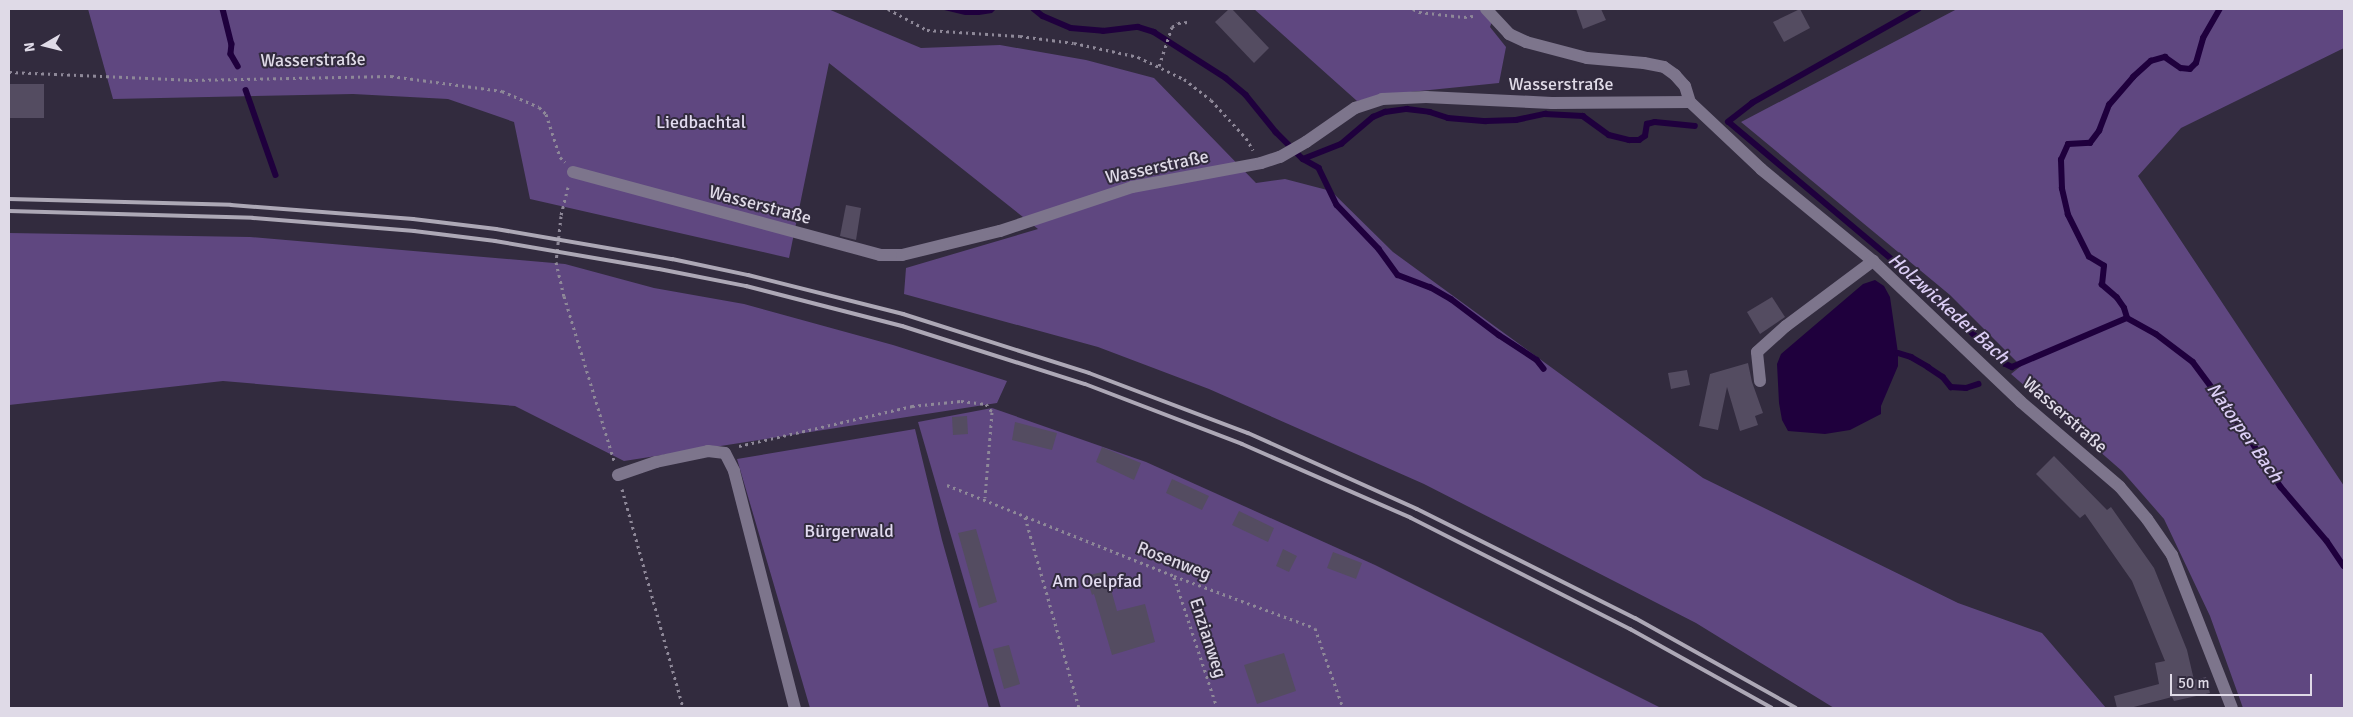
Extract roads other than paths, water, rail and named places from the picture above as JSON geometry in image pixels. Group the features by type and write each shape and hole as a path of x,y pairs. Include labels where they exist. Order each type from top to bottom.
{"street":[{"name":"Wasserstraße","path":"1487,10 1509,34 1526,42 1587,58 1644,63 1664,68 1675,74 1685,86 1690,102 1761,169 1873,262 2022,402 2120,487 2172,555 2232,708"},
{"name":"Wasserstraße","path":"573,172 880,255 902,256 1000,230 1132,187 1261,164 1280,157 1356,108 1369,102 1396,97 1552,103 1690,102"},
{"path":"1760,381 1757,352 1780,331 1873,262"},
{"path":"618,474 656,462 708,451 725,453 734,471 795,708"}],"waterway":[{"path":"223,9 232,44 231,54 238,66"},
{"name":"Holzwickeder Bach","path":"1034,9 1043,16 1071,28 1103,31 1138,27 1154,32 1226,78 1246,95 1276,132 1303,159 1319,168 1337,205 1379,249 1398,275 1430,287 1451,299 1499,335 1537,360 1544,369"},
{"name":"Holzwickeder Bach","path":"1919,9 1753,103 1729,122 1912,276 2004,363 2012,367 2127,318 2124,308 2117,298 2102,285 2104,266 2089,257 2068,215 2062,189 2061,160 2068,144 2090,143 2099,131 2109,105 2133,77 2151,61 2165,57 2181,68 2190,69 2196,63 2203,38 2220,9"},
{"path":"246,90 276,175"},
{"name":"Holzwickeder Bach","path":"1303,159 1341,144 1373,117 1385,112 1407,109 1430,112 1448,118 1486,121 1516,120 1545,114 1583,116 1609,135 1629,140 1639,140 1645,136 1647,124 1655,122 1695,126"},
{"name":"Natorper Bach","path":"2127,318 2156,334 2193,362 2248,436 2281,487 2327,541 2344,566"},
{"path":"1898,353 1911,357 1928,367 1943,377 1951,387 1966,388 1978,384"}],"railway":[{"path":"9,199 231,205 413,219 496,229 672,259 748,275 903,314 1089,373 1248,433 1417,509 1635,618 1796,708"},
{"path":"9,211 253,218 414,231 495,241 746,286 902,326 1085,384 1242,444 1411,518 1630,629 1772,708"}],"park label":[{"name":"Liedbachtal","path":"701,122"},
{"name":"Bürgerwald","path":"849,531"},
{"name":"Am Oelpfad","path":"1097,581"}]}
